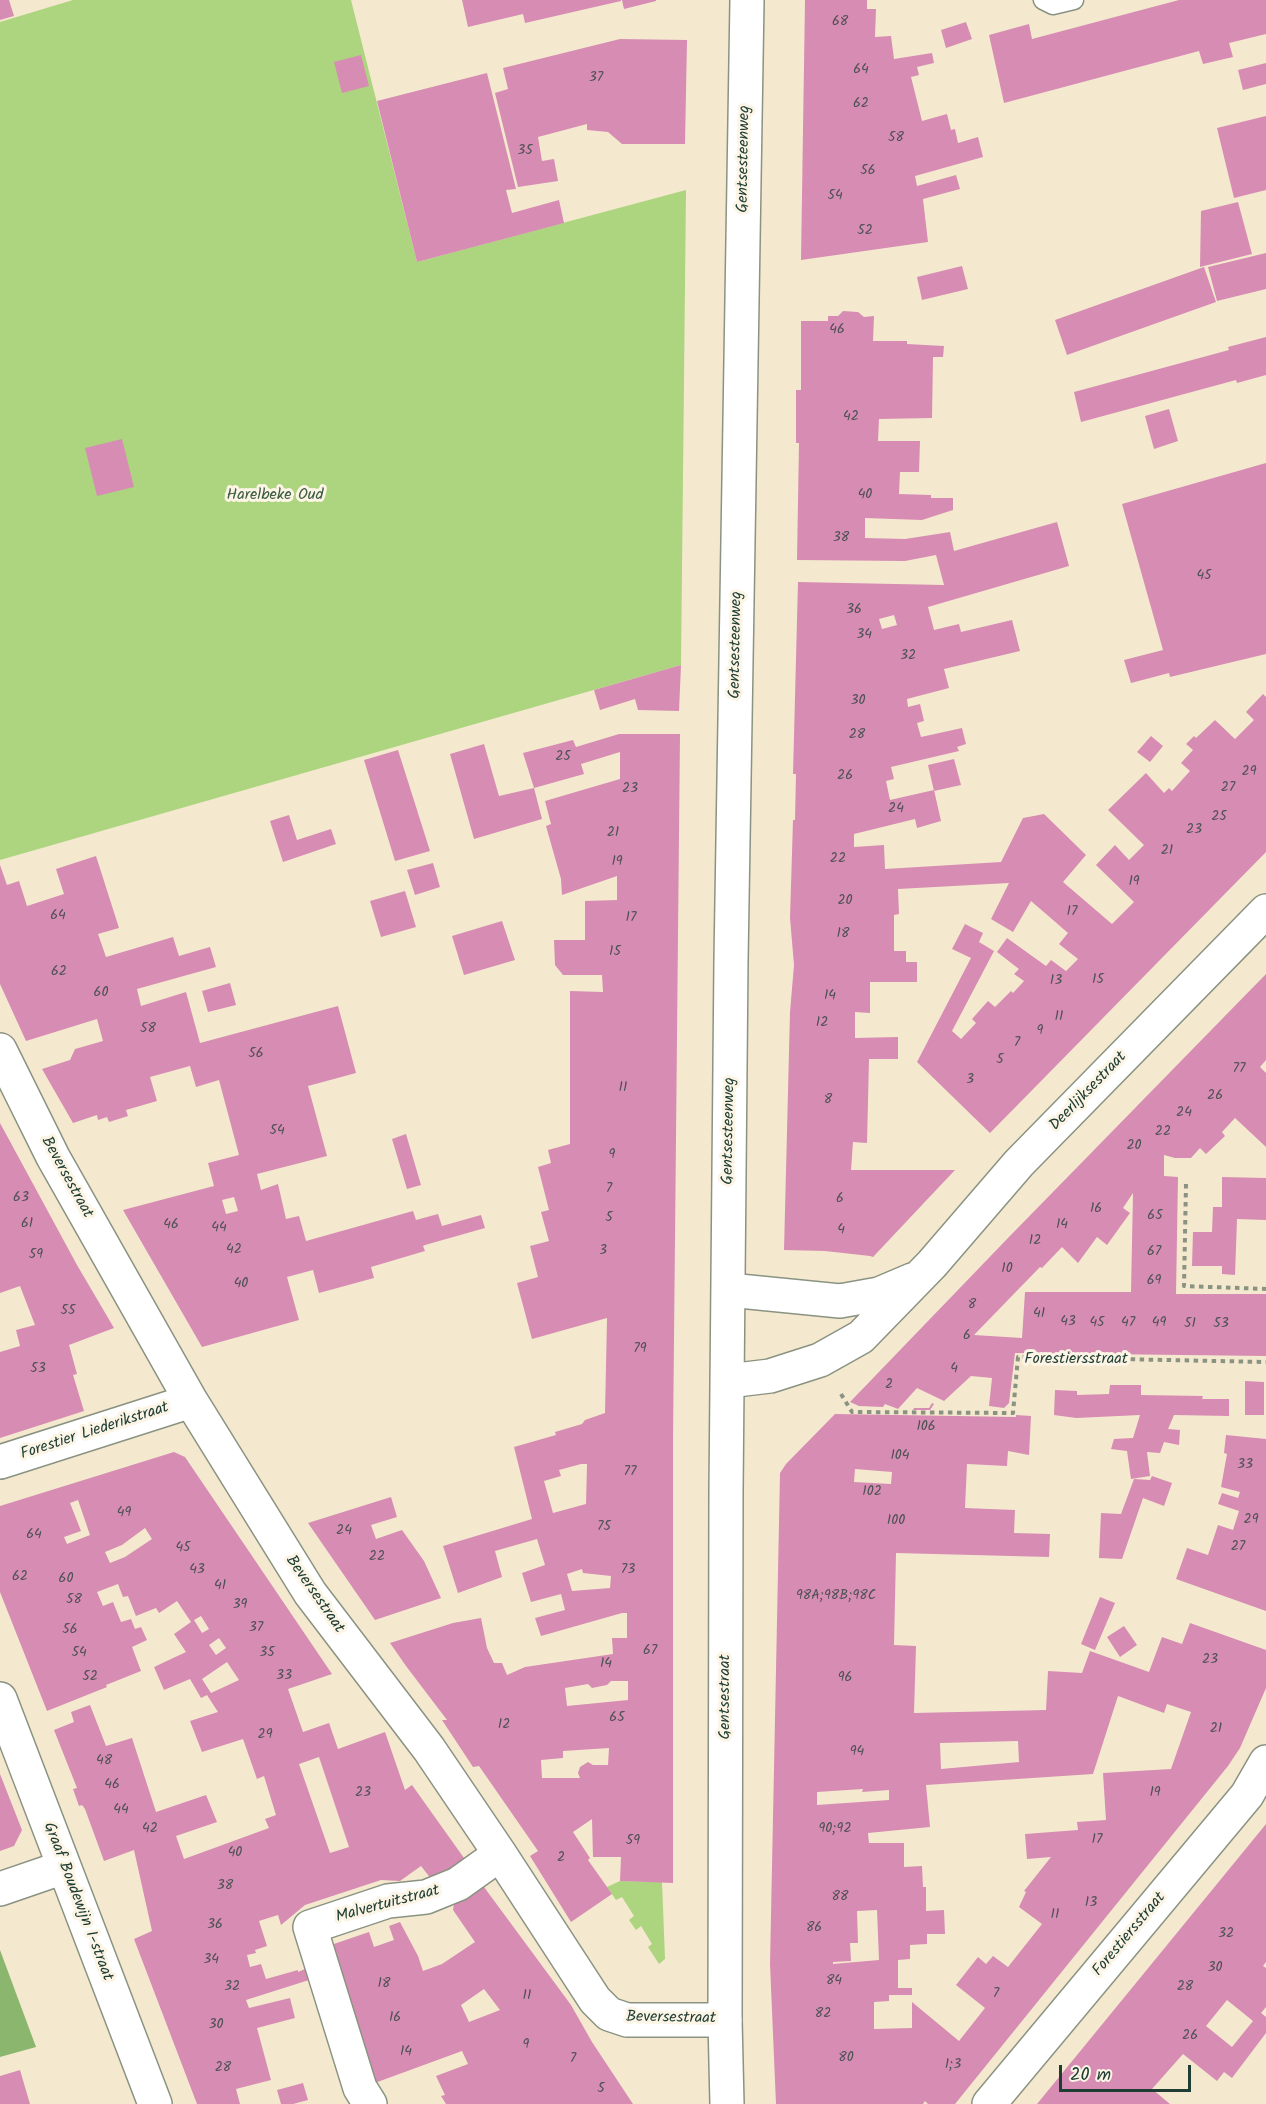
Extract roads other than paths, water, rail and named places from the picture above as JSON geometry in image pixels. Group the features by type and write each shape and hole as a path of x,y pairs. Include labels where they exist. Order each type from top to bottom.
{"main road":[{"name":"Gentsesteenweg","path":"729,1290 731,960 747,0"},
{"name":"Deerlijksestraat","path":"728,1381 770,1376 820,1360 861,1337 919,1277 1019,1163 1266,911"},
{"name":"Beversestraat","path":"0,1050 53,1157 190,1401 310,1593 429,1749 595,2000 609,2014 627,2020 725,2020"},
{"name":"Deerlijksestraat","path":"729,1290 840,1301 879,1294 919,1277"},
{"name":"Gentsestraat","path":"727,2104 725,2020 729,1290"},
{"name":"Forestier Liederikstraat","path":"0,1462 190,1401"},
{"name":"Graaf Boudewijn I-straat","path":"0,1699 154,2104"},
{"name":"Forestiersstraat","path":"989,2104 1247,1795 1266,1762"},
{"name":"Malvertuitstraat","path":"370,2104 360,2088 310,1927 388,1901 426,1897 458,1884 500,1854"},
{"path":"0,1889 64,1867"}],"lane":[{"path":"1043,0 1053,5 1074,0"}],"park label":[{"name":"Harelbeke Oud","path":"275,496"}]}
